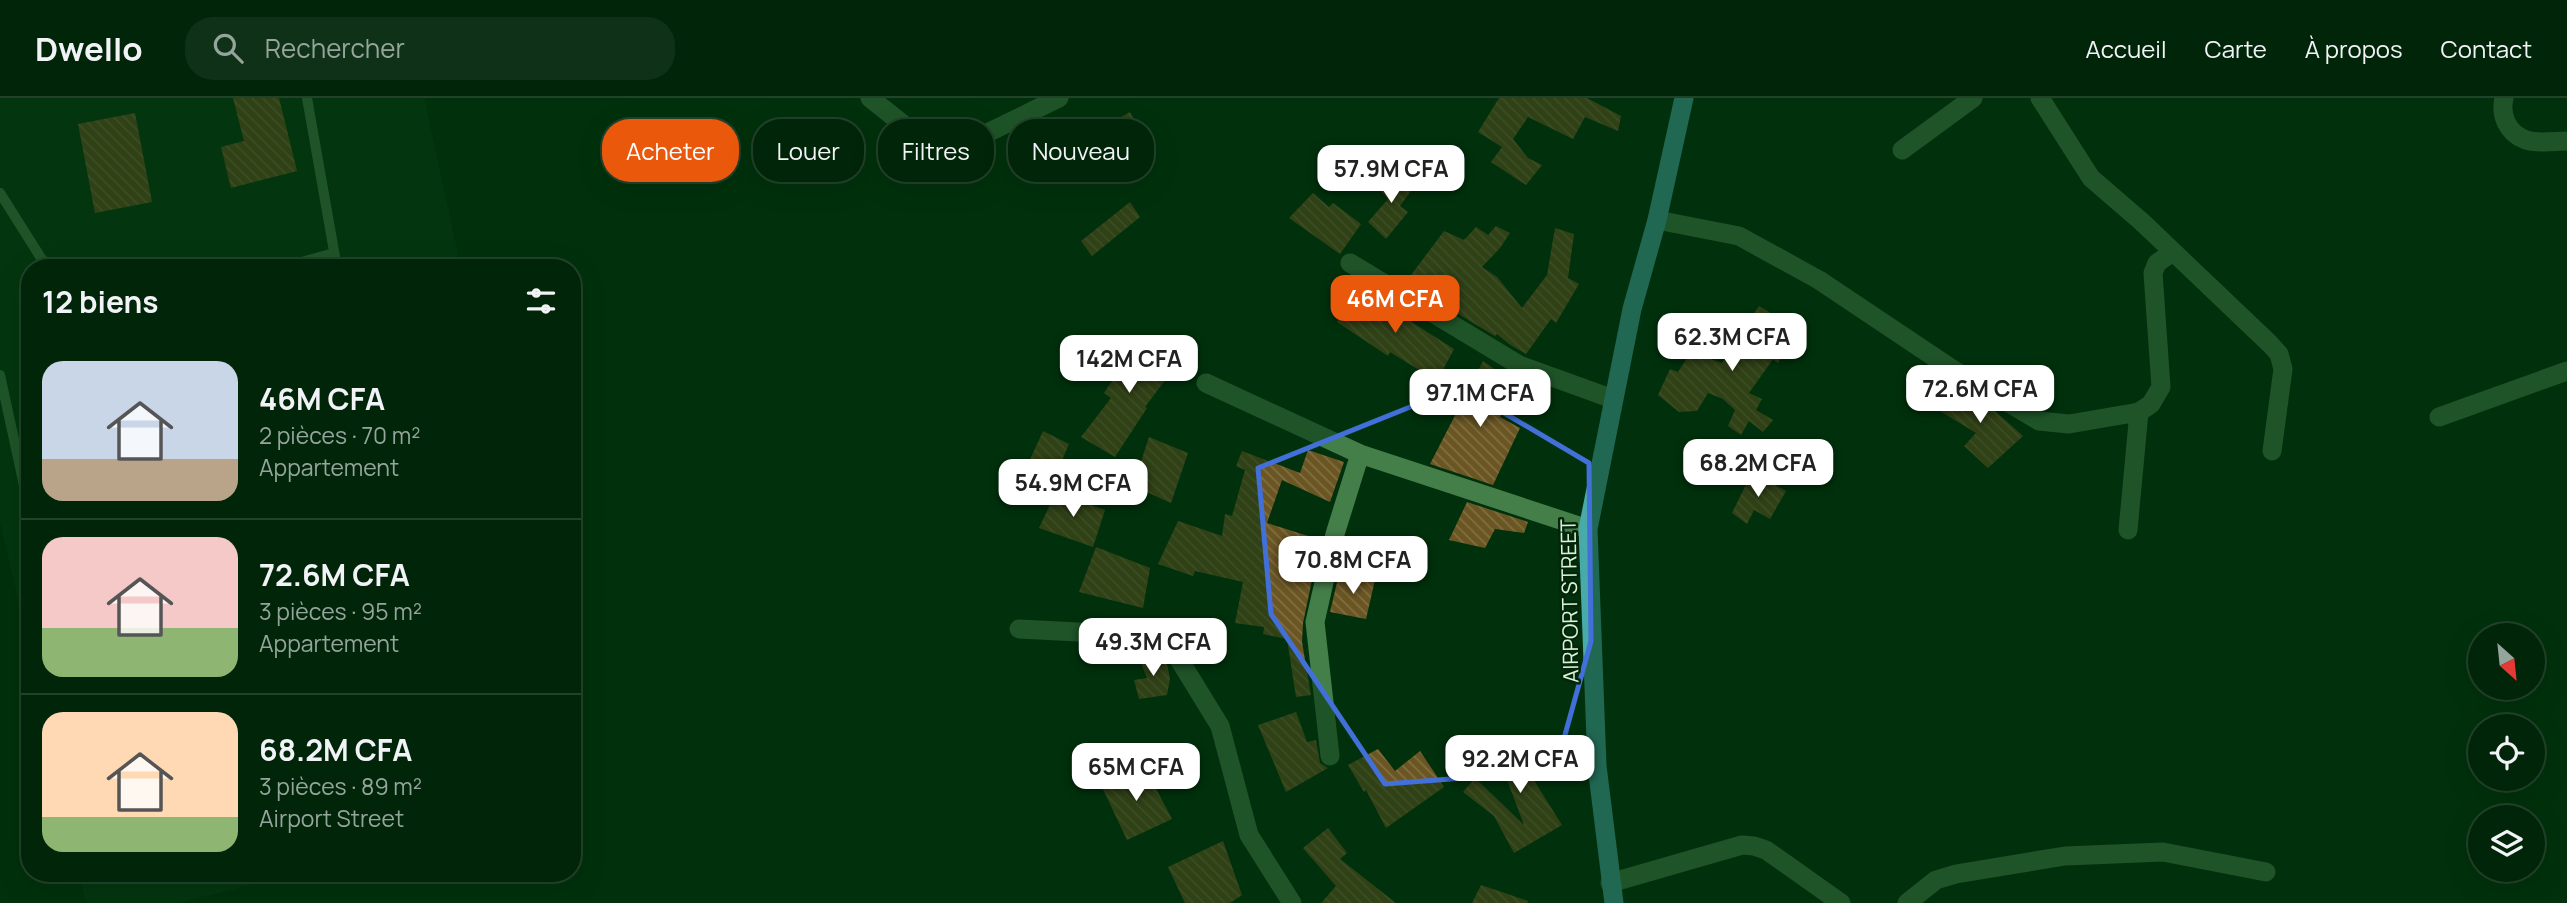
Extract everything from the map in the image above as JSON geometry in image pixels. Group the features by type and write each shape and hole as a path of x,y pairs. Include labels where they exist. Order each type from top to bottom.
{"highway":[{"name":"AIRPORT STREET","path":"1614,903 1597,766 1588,530 1632,309 1657,220 1684,98"}],"street":[{"path":"870,98 919,136 975,139 1059,98"},
{"path":"1902,150 1973,98"},
{"path":"2040,98 2091,178 2279,354 2283,369 2272,451"},
{"path":"2504,98 2501,111 2511,130 2527,140 2567,141"},
{"path":"1657,220 1739,236 1819,280 1952,369 2039,421 2069,424 2138,412 2151,404 2161,387 2153,273 2157,263 2173,252"},
{"path":"1350,263 1518,365 1613,399"},
{"path":"2439,417 2567,371"},
{"path":"1206,383 1360,454 1588,530"},
{"path":"2128,530 2138,412"},
{"path":"1330,756 1315,622 1335,534 1360,454"},
{"path":"1020,629 1138,635 1155,640 1177,656 1220,726 1249,835 1292,903"},
{"path":"1610,883 1742,845 1754,846 1776,856 1841,903"},
{"path":"1907,903 1936,880 1956,874 2065,856 2163,852 2266,872"}],"lane":[{"path":"307,98 335,259"},
{"path":"0,193 42,259"},
{"path":"312,259 334,253"},
{"path":"0,375 21,472"}],"highlighted area":[{"path":"1460,387 1589,463 1591,641 1555,771 1385,784 1271,614 1258,468"}],"shaded area":[{"path":"0,98 424,98 459,259 21,259 21,614 0,522"},
{"path":"81,882 263,882 179,903 86,903"}],"building":[{"path":"233,98 279,98 297,171 231,188 221,147 244,141"},
{"path":"1499,98 1587,98 1621,116 1618,131 1585,117 1573,139 1528,117 1513,139 1528,158 1542,165 1526,185 1491,162 1502,147 1478,132"},
{"path":"1130,112 1134,119 1118,119"},
{"path":"135,113 152,202 95,213 78,124"},
{"path":"1368,172 1397,189 1411,174 1419,180 1400,206 1408,212 1386,239 1368,222 1388,199 1366,175"},
{"path":"1313,193 1329,207 1333,203 1361,224 1340,254 1289,218"},
{"path":"1130,202 1140,217 1092,256 1081,241"},
{"path":"1496,226 1510,233 1482,267 1497,277 1522,308 1547,275 1555,228 1574,234 1568,278 1579,284 1556,323 1551,319 1526,354 1497,334 1495,336 1445,306 1408,279 1444,231 1464,240 1476,227 1488,235"},
{"path":"1358,288 1454,349 1437,381 1390,352 1388,356 1337,322"},
{"path":"1759,306 1796,329 1778,363 1773,359 1749,393 1762,399 1756,410 1773,420 1763,432 1749,421 1741,435 1728,426 1735,410 1723,399 1708,393 1697,411 1679,412 1658,395 1670,369 1678,372 1691,352 1722,363"},
{"path":"1139,336 1180,373 1171,381 1166,379 1145,407 1147,408 1115,457 1081,437 1111,398 1104,393 1116,375 1109,370"},
{"path":"1483,361 1518,385 1500,417 1520,428 1493,485 1430,464"},
{"path":"1952,383 1988,405 2023,436 1988,468 1964,446 1976,433 1937,409"},
{"path":"1043,431 1069,444 1052,484 1023,475"},
{"path":"1149,437 1188,453 1171,503 1133,486"},
{"path":"1308,450 1344,462 1330,502 1282,480 1267,523 1318,539 1302,642 1311,695 1296,697 1287,639 1263,634 1264,627 1235,623 1243,582 1195,571 1193,576 1158,564 1178,521 1222,536 1225,514 1232,516 1245,470 1236,466 1242,451 1300,473"},
{"path":"1752,472 1786,491 1770,519 1754,510 1747,524 1732,513"},
{"path":"1056,492 1105,510 1093,547 1039,528"},
{"path":"1467,502 1528,522 1524,533 1495,529 1485,548 1449,540"},
{"path":"1096,547 1150,568 1143,608 1079,592"},
{"path":"1339,574 1375,580 1366,619 1330,612"},
{"path":"1154,655 1167,664 1170,679 1167,695 1139,699 1134,680 1147,678 1138,656"},
{"path":"1296,712 1307,742 1316,740 1320,763 1328,768 1286,792 1258,725"},
{"path":"1533,736 1550,773 1533,779 1562,825 1514,853 1494,816 1463,792 1475,778 1524,825 1495,748"},
{"path":"1378,749 1395,771 1420,751 1444,787 1386,828 1366,790 1364,792 1348,765"},
{"path":"1144,766 1172,819 1127,840 1101,785"},
{"path":"1328,828 1347,853 1340,859 1396,903 1321,903 1336,886 1303,848"},
{"path":"1223,841 1242,895 1230,903 1185,903 1168,867"},
{"path":"1481,885 1528,901 1472,903"}]}
